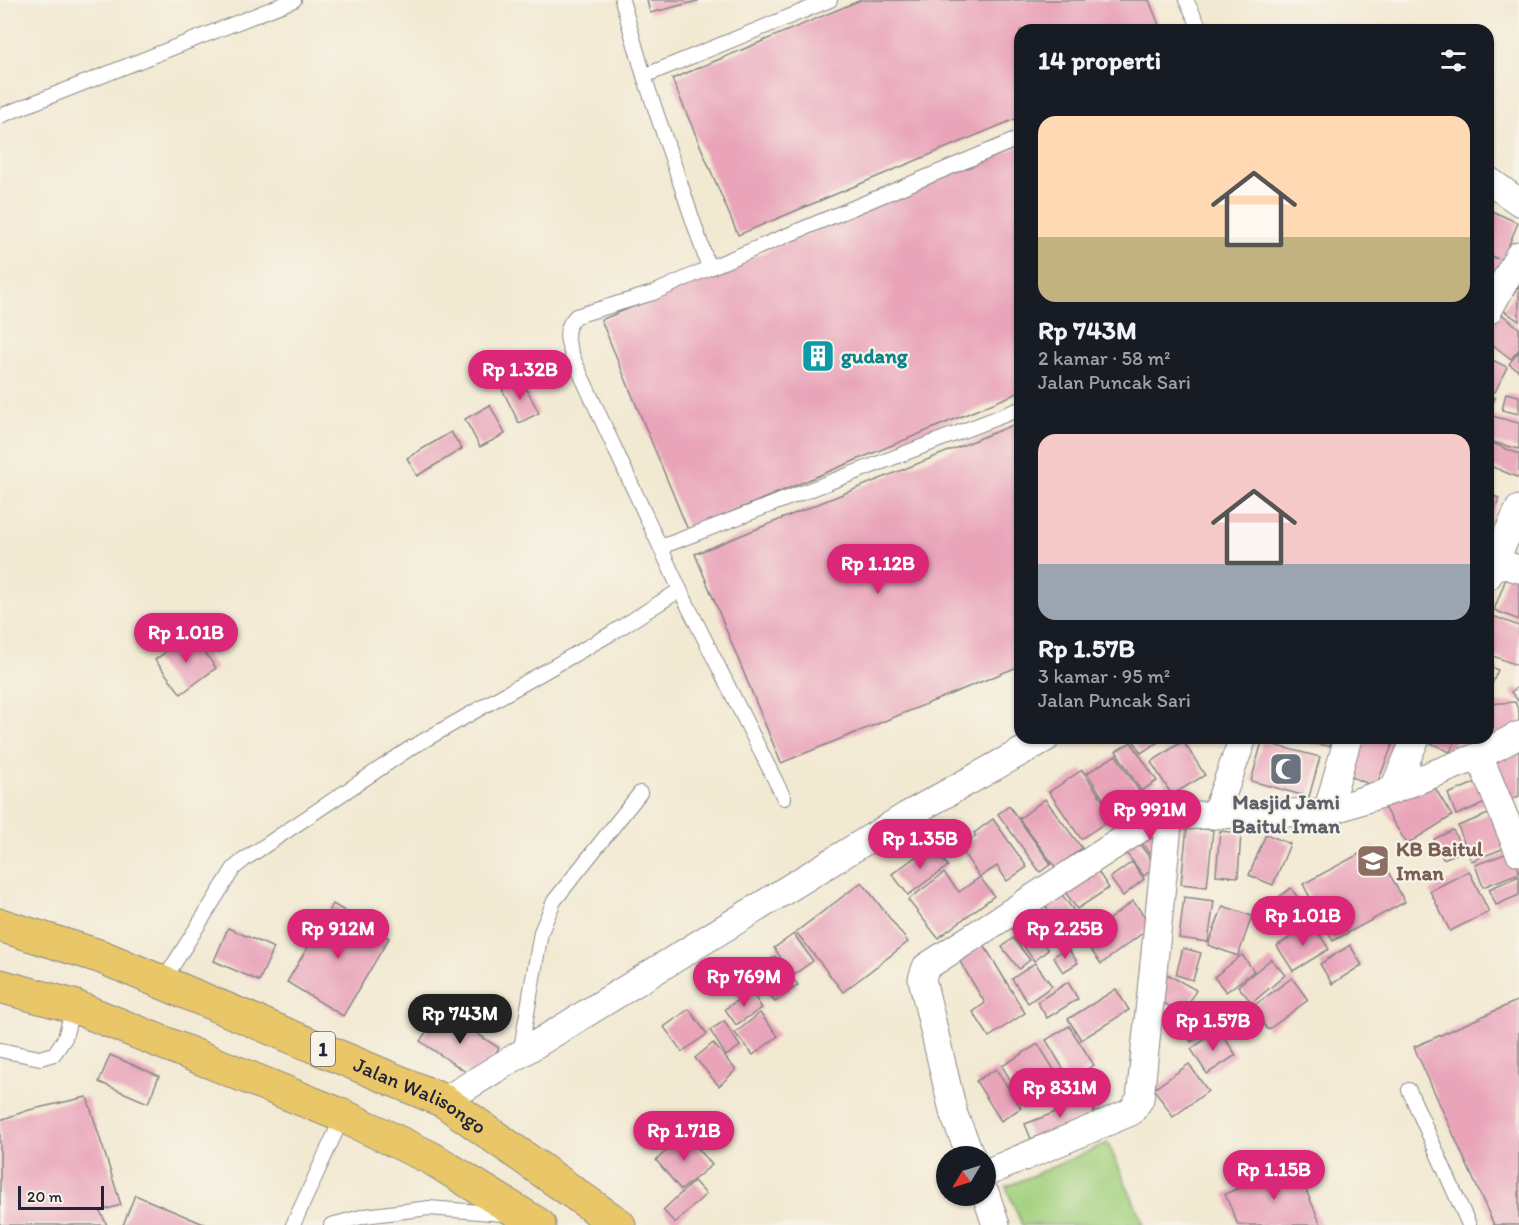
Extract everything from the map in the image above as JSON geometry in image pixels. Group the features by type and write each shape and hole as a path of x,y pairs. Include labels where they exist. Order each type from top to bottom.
{"highway":[{"name":"Jalan Walisongo","path":"0,925 102,957 161,984 444,1101 619,1225"},
{"path":"0,986 73,1006 343,1116 431,1158 533,1221"}],"street":[{"path":"1494,184 1519,202"},
{"path":"1494,300 1519,255"},
{"path":"1500,569 1519,509"},
{"path":"967,1146 954,1115 922,979 926,967 1152,821 1169,816 1327,812 1393,790 1479,756 1519,735"},
{"path":"444,1101 906,816 1035,744"},
{"path":"1215,815 1241,744"},
{"path":"1327,812 1346,744"},
{"path":"1393,790 1413,744"},
{"path":"1479,756 1510,805 1519,852"},
{"path":"996,1169 1131,1112 1140,1099 1169,816"},
{"path":"990,1206 996,1225"}],"lane":[{"path":"0,116 294,0"},
{"path":"622,0 644,76 709,268"},
{"path":"644,76 830,0"},
{"path":"1186,0 1198,24"},
{"path":"784,798 680,590 575,362 566,332 568,325 576,316 653,293 1014,141"},
{"path":"661,547 1014,411"},
{"path":"161,984 234,868 245,859 409,749 612,633 680,590"},
{"path":"520,1054 542,932 554,901 640,793"},
{"path":"0,1050 39,1058 54,1054 65,1038 73,1006"},
{"path":"1409,1090 1469,1225"},
{"path":"293,1225 343,1116"},
{"path":"331,1225 365,1216 429,1208 533,1221"}],"green space":[{"path":"1108,1143 1144,1225 1022,1225 1006,1187"}],"building":[{"path":"647,0 698,0 698,1 650,13"},
{"path":"861,0 1149,0 1159,24 1014,24 1014,120 738,235 672,79"},
{"name":"gudang","path":"1014,148 1014,394 688,530 601,320"},
{"path":"1494,212 1518,223 1494,280 1494,258 1498,259 1494,257"},
{"path":"1519,285 1519,321 1503,310"},
{"path":"1499,312 1519,328 1519,349 1511,359 1494,346 1494,318"},
{"path":"1519,351 1519,371 1509,364"},
{"path":"1494,361 1507,367 1494,392"},
{"path":"521,378 539,413 519,423 502,389"},
{"path":"1506,393 1519,396 1519,414 1502,410"},
{"path":"490,405 505,434 480,447 465,419"},
{"path":"1494,417 1519,423 1519,449 1494,443"},
{"path":"1014,424 1014,668 781,763 695,554"},
{"path":"451,432 462,449 417,476 407,458"},
{"path":"1494,444 1519,454 1519,478 1494,468"},
{"path":"1494,496 1499,498 1494,513"},
{"path":"1510,568 1519,572 1519,620 1494,610"},
{"path":"1494,616 1519,626 1519,666 1494,656"},
{"path":"191,633 216,668 181,694 155,660"},
{"path":"1519,686 1519,702 1511,692"},
{"path":"1515,702 1519,712 1519,726 1494,737 1494,704"},
{"path":"1128,744 1132,744 1157,781 1141,791 1116,751"},
{"path":"1136,744 1155,744 1141,753"},
{"path":"1178,744 1185,744 1205,775 1172,795 1151,762"},
{"name":"Masjid Jami Baitul Iman","path":"1261,744 1320,757 1309,797 1251,781"},
{"path":"1354,744 1393,744 1376,787 1342,773"},
{"path":"1433,744 1453,744 1450,752"},
{"path":"1519,747 1519,796 1512,799 1494,759"},
{"path":"1116,755 1139,791 1110,809 1087,773"},
{"path":"1082,770 1114,817 1081,839 1049,792"},
{"path":"1429,778 1452,816 1407,844 1383,806"},
{"path":"1484,779 1493,800 1456,815 1448,794"},
{"path":"1045,799 1082,848 1056,868 1019,819"},
{"path":"1009,806 1051,864 1040,872 998,814"},
{"path":"1496,811 1510,846 1471,861 1458,826"},
{"path":"993,819 1027,867 1007,881 997,866 980,877 960,848 976,836 974,833"},
{"path":"1149,826 1164,848 1151,856 1137,835"},
{"path":"1187,827 1213,830 1207,887 1181,884"},
{"path":"1453,830 1463,851 1443,859 1434,839"},
{"path":"1220,831 1241,833 1238,877 1216,875"},
{"path":"1266,834 1290,844 1273,885 1249,875"},
{"path":"1136,839 1156,866 1144,876 1123,849"},
{"path":"932,845 948,866 908,895 892,874"},
{"path":"1374,846 1405,902 1333,941 1303,884"},
{"path":"1516,850 1519,873 1483,887 1475,865"},
{"path":"1132,862 1144,879 1123,896 1110,878"},
{"path":"1095,867 1109,888 1077,909 1063,889"},
{"path":"1469,871 1489,912 1450,931 1430,891"},
{"path":"944,873 959,892 980,877 994,896 938,938 908,900"},
{"path":"1519,876 1519,895 1496,905 1489,889"},
{"path":"862,882 908,942 843,992 796,932"},
{"path":"1291,888 1313,919 1289,935 1268,905"},
{"path":"1060,892 1086,927 1069,939 1044,904"},
{"path":"1184,897 1214,901 1208,942 1179,938"},
{"path":"1133,901 1152,926 1101,964 1083,939"},
{"path":"333,904 389,938 343,1016 287,982"},
{"path":"1223,906 1252,916 1238,956 1208,945"},
{"path":"1022,913 1048,950 1034,961 1008,923"},
{"path":"1312,923 1329,949 1293,971 1277,946"},
{"path":"228,928 274,948 259,981 214,961"},
{"path":"794,934 813,961 793,975 774,948"},
{"path":"1013,938 1030,960 1019,969 1002,947"},
{"path":"984,945 1025,1013 989,1037 973,1012 985,1003 959,960"},
{"path":"1350,945 1362,965 1332,984 1320,964"},
{"path":"1067,947 1078,963 1063,972 1053,957"},
{"path":"1183,948 1201,953 1193,980 1176,975"},
{"path":"1242,955 1254,971 1226,992 1214,977"},
{"path":"775,956 798,985 775,1002 753,972"},
{"path":"1271,959 1285,975 1252,1003 1238,986"},
{"path":"1035,963 1052,986 1028,1003 1012,979"},
{"path":"1167,974 1196,990 1184,1014 1154,998"},
{"path":"1292,978 1308,1000 1268,1030 1252,1007"},
{"path":"1068,982 1078,999 1047,1018 1037,1002"},
{"path":"1116,989 1129,1010 1081,1040 1068,1019"},
{"path":"751,991 762,1008 736,1025 725,1009"},
{"path":"1519,1000 1519,1225 1494,1225 1414,1047"},
{"path":"1209,1006 1220,1024 1191,1042 1180,1024"},
{"path":"689,1009 707,1034 682,1052 664,1027"},
{"path":"441,1010 499,1048 478,1080 420,1041"},
{"path":"760,1013 778,1036 753,1055 735,1033"},
{"path":"724,1021 740,1046 726,1056 710,1030"},
{"path":"1069,1026 1094,1065 1070,1080 1046,1040"},
{"path":"1219,1030 1236,1055 1207,1074 1191,1049"},
{"path":"713,1043 736,1070 719,1086 695,1058"},
{"path":"1038,1044 1063,1084 1026,1106 1002,1066"},
{"path":"110,1055 159,1076 148,1103 99,1082"},
{"path":"1189,1064 1208,1091 1173,1117 1154,1089"},
{"path":"996,1069 1021,1108 1001,1121 976,1081"},
{"path":"87,1097 121,1205 100,1211 107,1225 0,1225 0,1120 29,1110"},
{"path":"1090,1099 1095,1114 1031,1139 1025,1124"},
{"path":"686,1134 712,1165 681,1190 656,1160"},
{"path":"1295,1164 1321,1225 1238,1225 1225,1194"},
{"path":"694,1181 706,1194 675,1223 663,1210"},
{"path":"135,1195 206,1225 123,1225"}],"place":[{"name":"gudang","path":"818,356"},
{"name":"Masjid Jami Baitul Iman","path":"1286,769"},
{"name":"KB Baitul Iman","path":"1373,861"}]}
